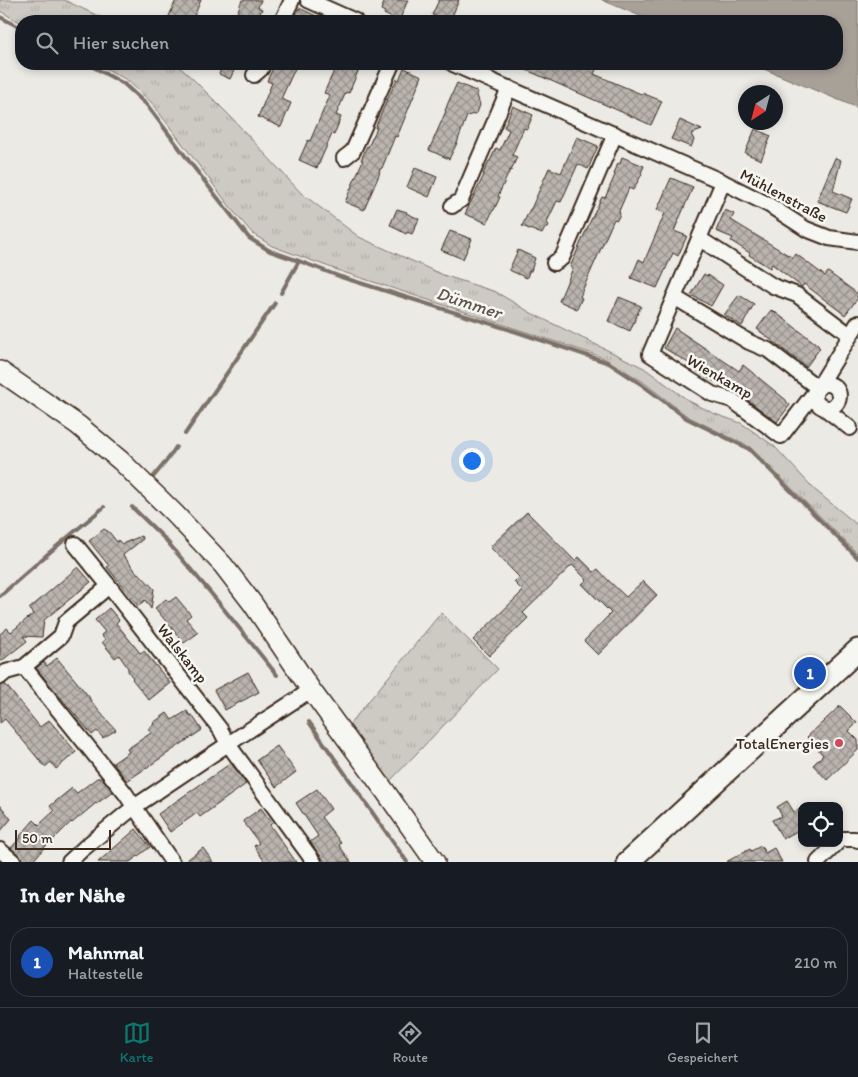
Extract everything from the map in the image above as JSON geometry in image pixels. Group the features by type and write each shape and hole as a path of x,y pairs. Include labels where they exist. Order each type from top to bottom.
{"main road":[{"path":"0,371 85,431 121,461 223,565 253,604 311,690 435,862"},
{"path":"628,862 858,650"}],"street":[{"path":"285,15 292,0"},
{"path":"308,0 342,15"},
{"path":"254,75 260,70"},
{"path":"344,158 353,151 389,70"},
{"path":"467,70 723,182"},
{"path":"452,206 461,200 509,88"},
{"path":"554,263 562,258 615,134"},
{"name":"Wienkamp","path":"723,182 650,354 712,394 732,400 781,436 818,388"},
{"name":"Mühlenstraße","path":"723,182 770,205 806,229 828,238 858,242"},
{"path":"700,239 773,286 797,296 850,335"},
{"path":"674,297 749,342 768,350 818,388"},
{"path":"850,428 817,401 816,392 858,323"},
{"path":"818,388 827,384 838,390 839,400 836,404 828,408 823,407"},
{"name":"Walskamp","path":"75,544 220,729 228,744 314,862"},
{"path":"0,677 6,672 24,667 62,636 66,622 109,586"},
{"path":"24,667 125,794 172,862"},
{"path":"69,862 134,807 311,690"},
{"path":"843,839 858,840"},
{"path":"818,862 833,847"},
{"path":"0,850 14,862"}],"green space":[{"path":"0,0 64,0 96,15 15,15 15,20 0,11"},
{"path":"109,70 183,70 231,117 301,193 359,237 443,275 496,292 533,314 644,368 689,401 715,414 741,423 774,446 815,490 855,523 858,527 858,554 750,447 687,416 642,381 609,361 596,355 343,272 272,246 253,234 234,212 151,102 127,80"},
{"path":"441,613 498,669 389,782 349,725"}],"shaded area":[{"path":"602,0 858,1 858,108 766,70 843,70 843,15 638,15"}],"building":[{"path":"176,0 201,0 195,15 170,15"},
{"path":"242,0 261,0 258,7 262,9 260,15 236,15"},
{"path":"385,0 408,0 402,15 386,15 381,10"},
{"path":"439,0 459,0 453,15 432,15"},
{"path":"299,8 314,15 296,15"},
{"path":"221,70 234,70 230,79 219,74"},
{"path":"272,70 294,70 281,99 291,103 281,127 258,117 272,83 267,81"},
{"path":"334,70 359,70 349,93 346,92 336,115 341,117 317,168 299,160 308,140 310,141 330,95 324,93"},
{"path":"403,70 408,70 422,76 397,137 395,136 380,169 364,210 345,202 384,107 397,79 399,80"},
{"path":"527,70 596,70 594,74 662,101 651,125"},
{"path":"457,83 478,92 480,105 477,113 467,116 449,159 429,150"},
{"path":"513,106 533,115 527,129 524,128 512,155 517,157 487,223 465,214 489,161 496,148 500,150 509,130 504,127"},
{"path":"680,120 702,130 691,134 694,140 691,147 671,139"},
{"path":"755,130 771,136 761,160 745,153"},
{"path":"577,137 598,146 588,169 578,164 561,202 557,201 547,222 549,226 545,228 542,234 522,226 549,168 561,173"},
{"path":"622,157 644,166 642,174 633,190 629,188 619,211 620,214 617,220 614,219 583,289 580,297 582,298 577,309 559,301 573,268 570,267 602,197 605,198"},
{"path":"835,158 841,160 833,191 852,199 846,212 817,201"},
{"path":"415,168 437,177 429,197 407,187"},
{"path":"671,178 693,187 674,231 687,236 678,256 673,253 657,288 631,278 639,259 644,262 665,213 657,210"},
{"path":"397,209 419,219 412,234 407,232 406,234 390,225"},
{"path":"725,210 734,214 731,220 793,258 796,254 825,276 828,272 858,294 858,298 845,315 804,284 802,287 772,264 770,268 749,255 750,253 731,241 733,238 716,231"},
{"path":"450,231 472,239 463,259 441,250"},
{"path":"518,250 535,258 527,278 509,270"},
{"path":"704,274 723,285 711,306 691,295"},
{"path":"739,295 754,304 742,326 724,315"},
{"path":"619,297 641,306 630,331 608,321"},
{"path":"771,310 820,348 806,367 757,329"},
{"path":"675,328 739,371 743,365 786,400 790,405 777,422 718,378 715,382 664,348"},
{"path":"527,512 575,561 579,557 594,572 598,569 626,597 643,581 657,595 598,655 584,641 611,613 582,584 587,580 572,565 523,613 528,618 489,656 473,640 523,591 514,582 519,577 490,547"},
{"path":"104,529 117,542 118,540 122,544 141,536 143,539 123,555 138,574 154,589 151,609 145,600 138,606 89,541"},
{"path":"78,567 91,582 44,620 42,637 23,636 27,641 0,662 0,634 7,628 11,632 33,614 29,609"},
{"path":"176,597 191,615 186,619 198,633 184,643 155,608 166,599 169,602"},
{"path":"109,608 119,620 116,623 140,653 144,651 170,683 149,700 132,679 128,668 119,655 115,658 102,642 105,640 101,635 105,632 95,620"},
{"path":"57,658 116,730 103,738 97,731 92,735 36,668 44,662 47,666"},
{"path":"248,672 259,692 225,710 214,690"},
{"path":"5,684 40,727 49,720 76,752 56,769 51,762 45,767 5,719 0,723 0,686"},
{"path":"840,706 857,723 849,731 858,740 858,750 827,780 813,765 823,755 807,737"},
{"path":"187,711 202,730 127,781 113,763 129,752 127,749 151,733 148,729 167,713 172,720"},
{"path":"277,746 296,772 276,787 257,760"},
{"path":"231,763 246,784 200,817 197,813 170,832 158,814"},
{"path":"97,778 102,778 113,792 71,822 51,840 32,862 26,862 11,848 34,820 39,825 54,811 50,806 72,788 77,793"},
{"path":"317,789 331,809 321,817 341,843 339,845 351,862 325,862 310,842 318,836 296,803"},
{"path":"787,801 794,812 798,810 798,830 783,839 772,820 782,816 777,807"},
{"path":"0,805 11,819 0,832"},
{"path":"261,808 272,823 270,825 296,862 265,862 254,846 259,843 243,821"},
{"path":"136,829 150,847 130,862 98,862"},
{"path":"761,846 765,853 774,848 782,862 726,862 750,849 751,851"},
{"path":"203,848 213,862 184,862"}],"waterway":[{"name":"Dümmer","path":"0,17 15,25"},
{"name":"Dümmer","path":"99,70 124,84 147,105 249,238 270,251 341,277 609,363 641,384 686,418 749,449 858,558"},
{"path":"281,293 299,261"},
{"path":"185,434 275,303"},
{"path":"154,476 176,447"},
{"path":"0,596 104,507"},
{"path":"132,507 165,539 277,675"},
{"path":"309,722 407,862"}],"place":[{"name":"Mahnmal","path":"810,673"},
{"name":"TotalEnergies","path":"839,743"}]}
